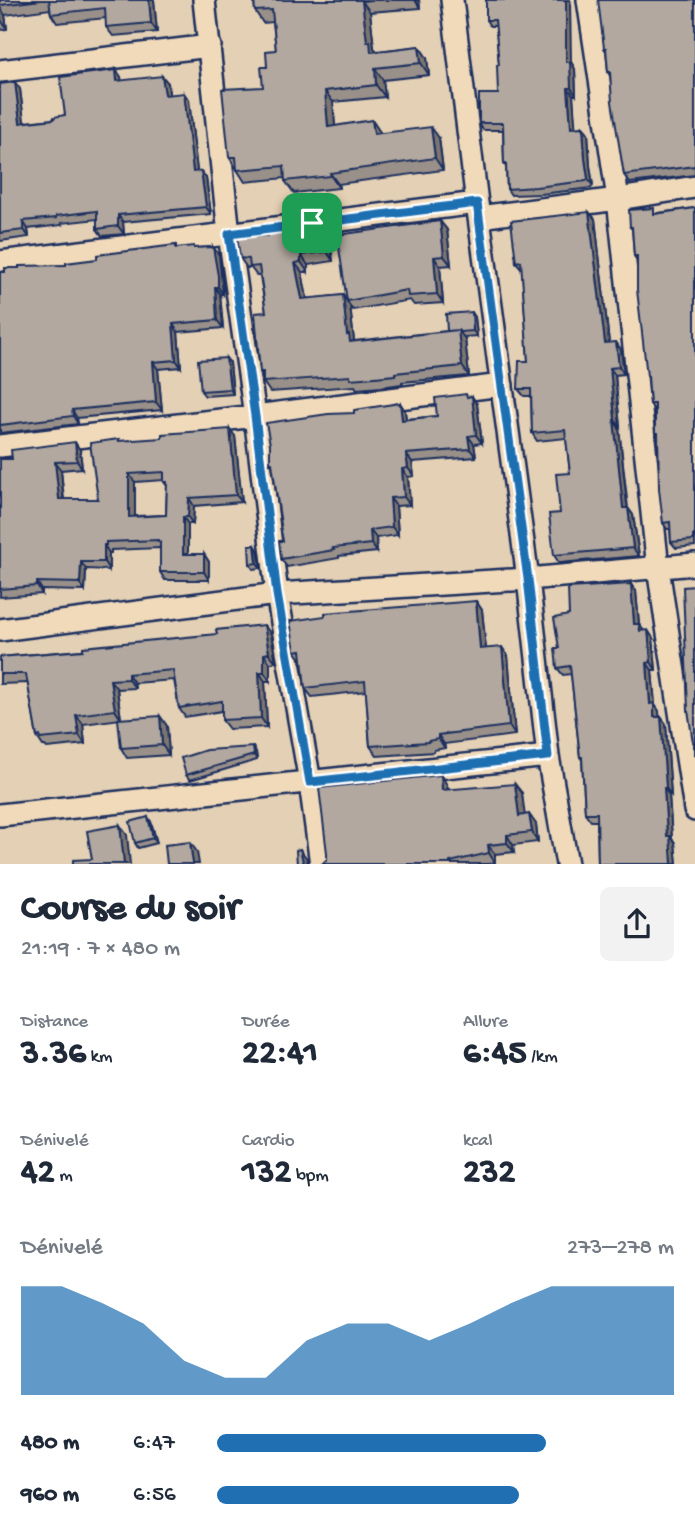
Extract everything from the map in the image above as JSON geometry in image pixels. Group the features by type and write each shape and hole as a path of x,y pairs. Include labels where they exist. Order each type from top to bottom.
{"street":[{"path":"204,0 229,234 277,594 310,782 321,864"},
{"path":"452,0 528,579 548,756 567,864"},
{"path":"588,0 618,199 659,568 695,810"},
{"path":"0,71 210,46"},
{"path":"0,262 229,234 618,199 695,187"},
{"path":"0,446 502,385"},
{"path":"0,629 277,594 528,579 695,565"},
{"path":"0,815 548,756"}],"building":[{"path":"0,0 41,0 0,5"},
{"path":"49,0 149,0 151,23 106,27 105,8 51,14"},
{"path":"254,0 371,0 362,1 367,42 370,41 371,52 419,46 421,63 375,68 376,85 325,91 328,127 372,120 374,134 431,127 435,158 285,181 284,166 237,170 236,157 229,157 222,89 263,87 261,67 267,67 266,51 276,50 272,10 255,11"},
{"path":"486,0 566,0 566,62 570,62 571,88 568,88 571,128 583,127 588,179 586,181 507,189 503,123 479,123 479,94 498,94 499,65 495,20 486,20"},
{"path":"598,0 695,0 695,166 624,175"},
{"path":"116,70 117,81 162,76 165,95 184,93 193,172 201,171 206,207 118,215 118,226 97,229 97,211 56,216 23,221 24,230 0,233 0,84 15,82 20,123 54,119 65,115 60,77"},
{"path":"654,208 654,214 695,208 695,535 693,540 671,542 670,522 663,523 655,404 650,404 637,290 637,256 634,256 629,210"},
{"path":"589,212 605,343 616,342 619,367 610,368 614,420 623,508 628,508 633,548 554,555 549,514 560,513 556,474 570,473 565,430 532,433 531,389 518,389 519,361 528,361 521,261 516,262 511,221"},
{"path":"440,221 444,256 434,257 437,294 408,296 407,290 347,301 337,235"},
{"path":"324,232 327,252 301,255 301,262 295,263 302,299 343,295 350,342 458,330 462,366 375,377 350,379 350,376 263,382 255,313 266,312 259,266 250,267 249,259 240,258 237,236"},
{"path":"176,245 176,248 213,247 218,276 218,287 215,287 217,320 173,324 176,360 153,362 156,402 72,410 73,416 0,425 0,272 5,272 5,268 66,265 97,259 97,255"},
{"path":"472,312 473,331 447,331 446,314"},
{"path":"226,358 230,389 201,391 198,360"},
{"path":"466,394 467,397 472,396 476,435 468,436 470,449 406,454 408,468 402,469 404,497 390,498 392,527 370,530 371,544 333,548 334,550 281,559 279,541 283,541 266,423 354,413 354,410 400,403 402,420 437,416 435,398"},
{"path":"230,429 236,495 189,498 188,517 183,517 183,554 204,554 204,572 160,572 158,540 106,542 104,562 81,562 80,583 37,582 37,586 0,589 0,459 12,459 11,450 75,442 77,461 55,462 59,499 98,499 90,443 162,438 162,434","holes":["164,472 164,482 167,482 166,515 129,517 129,474"]},
{"path":"249,545 255,545 257,563 250,564"},
{"path":"631,584 634,624 639,624 640,631 648,630 651,662 647,663 650,704 654,703 654,717 661,717 667,836 670,836 672,864 598,864 597,813 585,813 582,757 570,666 557,668 555,648 559,648 554,618 569,615 568,588"},
{"path":"695,586 695,756 688,710 683,587"},
{"path":"476,601 480,649 502,647 509,726 438,735 438,739 428,742 370,746 365,681 305,688 301,650 295,651 290,621 325,616 325,613"},
{"path":"264,625 269,653 264,654 264,672 259,672 261,718 222,720 222,701 179,708 173,670 128,674 128,679 110,680 115,710 76,715 79,735 41,739 40,736 37,737 26,674 0,674 0,657 217,634 216,630"},
{"path":"160,716 162,745 121,748 118,719"},
{"path":"253,747 254,755 186,775 181,758 206,750"},
{"path":"441,775 442,790 515,784 519,816 529,814 532,832 507,835 507,843 488,845 489,853 450,864 322,864 327,859 327,853 319,788"},
{"path":"148,817 153,838 135,843 130,822"},
{"path":"120,825 124,864 73,864 73,860 92,859 87,831"},
{"path":"190,842 193,864 167,864 165,845"},
{"path":"300,849 306,864 297,864 296,850"}],"route":[{"path":"477,203 528,579 548,756 310,782 277,594 229,234 312,223 477,203"}]}
